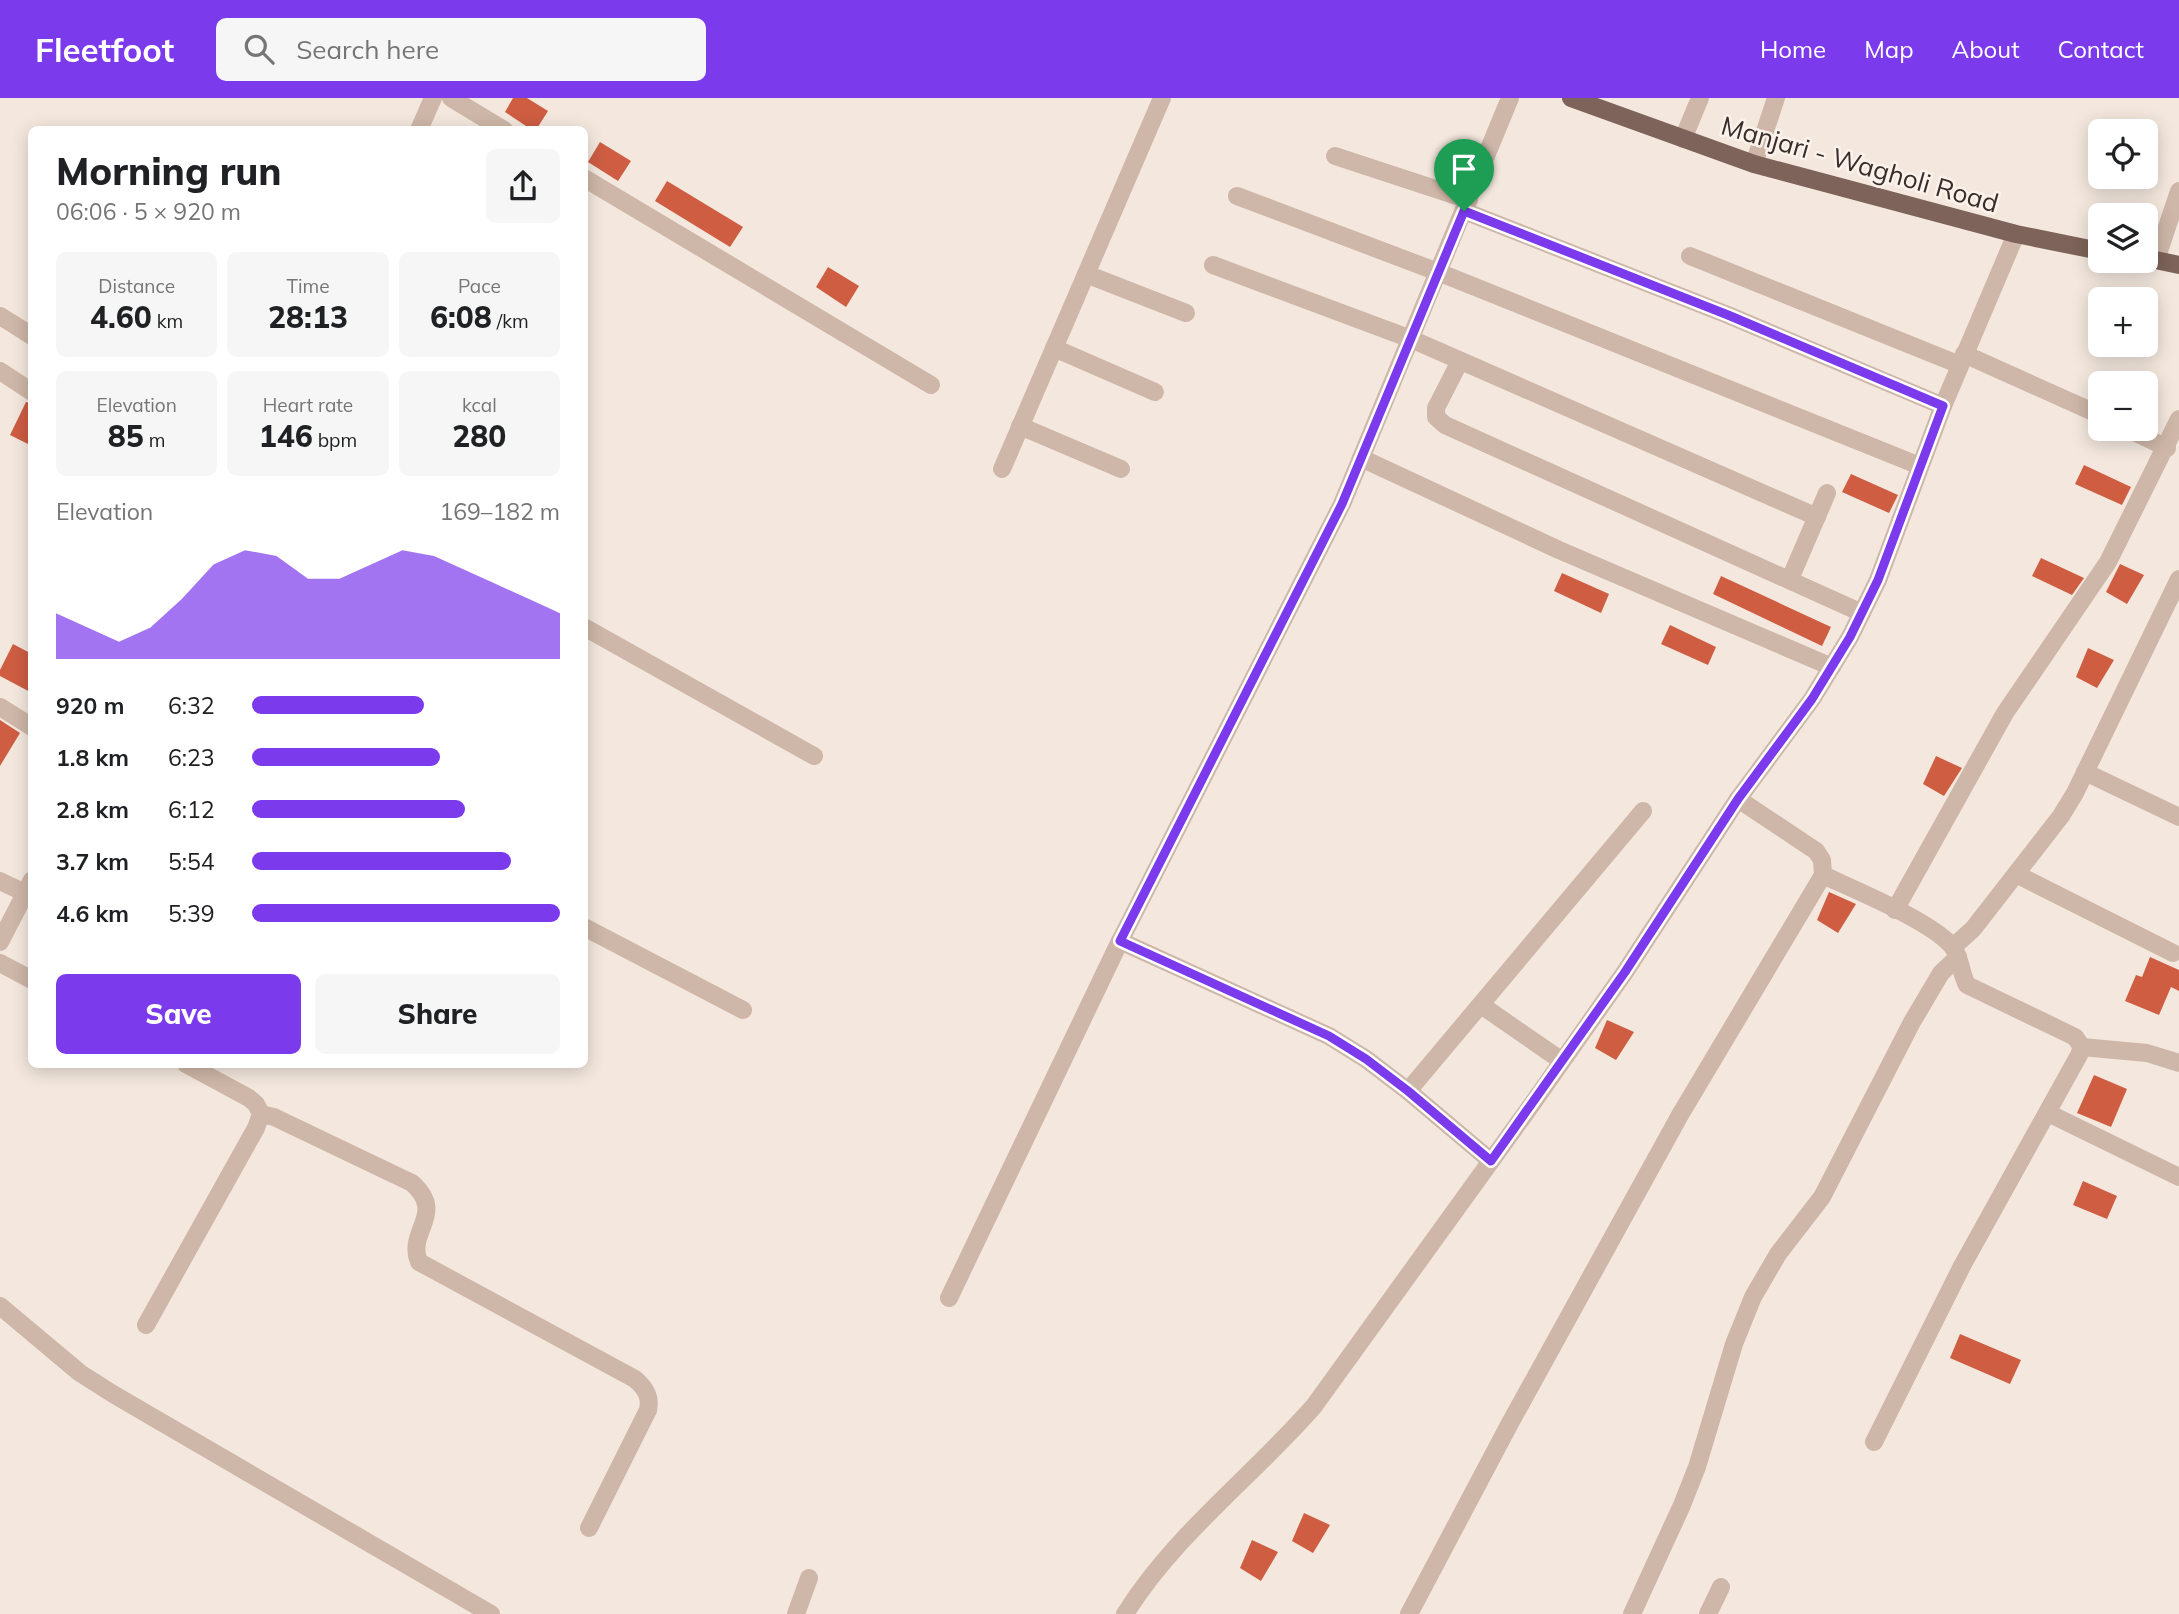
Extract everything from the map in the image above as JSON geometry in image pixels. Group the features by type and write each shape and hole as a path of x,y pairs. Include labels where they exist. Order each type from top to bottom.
{"main road":[{"name":"Manjari - Wagholi Road","path":"1571,98 1754,164 2016,234 2088,249"},
{"path":"2158,260 2179,265"}],"street":[{"path":"421,126 433,98"},
{"path":"451,98 497,126"},
{"path":"1002,469 1162,98"},
{"path":"949,1298 1120,941 1342,504 1510,98"},
{"path":"1683,139 1700,98"},
{"path":"1754,164 1776,98"},
{"path":"1335,156 1466,205 1943,406"},
{"path":"588,180 931,385"},
{"path":"2158,242 2179,191"},
{"path":"1237,196 1438,272 1920,466"},
{"path":"1125,1614 1164,1559 1281,1443 1314,1406 1562,1061 1662,917 1738,799 1812,699 1878,580 1943,406 2016,234"},
{"path":"1690,256 2088,410"},
{"path":"1213,265 1411,340 1816,517"},
{"path":"1086,274 1185,313"},
{"path":"0,316 28,334"},
{"path":"1054,348 1155,392"},
{"path":"1460,361 1436,408 1436,417 1444,425 1862,613"},
{"path":"0,371 28,389"},
{"path":"1895,910 2006,713 2108,562 2167,448 2179,419"},
{"path":"1020,426 1121,469"},
{"path":"2153,441 2167,448"},
{"path":"1361,458 1559,550 1832,667"},
{"path":"1790,579 1827,493"},
{"path":"1632,1614 1697,1467 1734,1344 1753,1297 1778,1254 1822,1196 1912,1022 1941,973 2061,816 2179,579"},
{"path":"588,629 814,756"},
{"path":"0,707 28,724"},
{"path":"2085,772 2179,817"},
{"path":"1409,1614 1514,1415 1680,1115 1824,875 1822,860 1816,851 1738,799"},
{"path":"1408,1091 1643,811"},
{"path":"2016,874 2173,953"},
{"path":"1824,875 1928,928 1956,952 1962,976 1968,985 2075,1037 2082,1047 2147,1053 2179,1063"},
{"path":"0,881 28,886 0,942"},
{"path":"588,929 743,1010"},
{"path":"1120,941 1329,1036 1366,1059 1408,1091 1491,1161"},
{"path":"0,963 28,978"},
{"path":"1481,1005 1562,1061"},
{"path":"1874,1442 1962,1266 2082,1047"},
{"path":"146,1325 256,1128 261,1114 249,1098 193,1068"},
{"path":"2048,1112 2179,1177"},
{"path":"261,1114 274,1117 412,1183 421,1191 427,1207 427,1216 416,1247 419,1262 635,1379 642,1386 649,1398 648,1410 589,1528"},
{"path":"0,1306 44,1345 113,1394 491,1614"},
{"path":"796,1614 809,1578"},
{"path":"1708,1614 1721,1587"}],"building":[{"path":"513,98 527,98 548,111 539,126 526,126 505,112"},
{"path":"600,142 631,161 618,181 588,162"},
{"path":"667,181 743,227 730,247 655,201"},
{"path":"828,267 859,286 846,307 816,287"},
{"path":"26,402 28,402 28,444 10,435"},
{"path":"2084,465 2131,487 2122,505 2075,484"},
{"path":"1851,474 1898,495 1889,513 1842,492"},
{"path":"2041,558 2084,578 2072,595 2032,576"},
{"path":"2120,564 2144,575 2127,604 2106,592"},
{"path":"1562,573 1609,594 1601,613 1554,591"},
{"path":"1721,576 1831,627 1822,646 1713,594"},
{"path":"1670,625 1716,647 1708,665 1661,644"},
{"path":"13,644 28,652 28,691 0,676 0,670"},
{"path":"2088,648 2114,660 2097,688 2076,677"},
{"path":"0,720 20,733 0,766"},
{"path":"1936,756 1962,768 1944,796 1923,784"},
{"path":"1829,892 1856,904 1838,933 1817,920"},
{"path":"2150,957 2179,970 2179,991 2171,987 2159,1015 2125,1001 2136,975 2142,977"},
{"path":"1607,1020 1634,1032 1616,1060 1595,1048"},
{"path":"2094,1075 2127,1089 2111,1127 2077,1113"},
{"path":"2083,1181 2117,1196 2107,1219 2073,1205"},
{"path":"1960,1334 2021,1360 2010,1384 1950,1358"},
{"path":"1304,1513 1330,1525 1313,1553 1292,1541"},
{"path":"1252,1540 1278,1552 1261,1581 1240,1568"}],"route":[{"path":"1464,211 1728,315 1943,406 1878,580 1850,637 1812,699 1738,799 1625,972 1491,1161 1408,1091 1366,1059 1329,1036 1120,941 1342,504 1464,211"}]}
